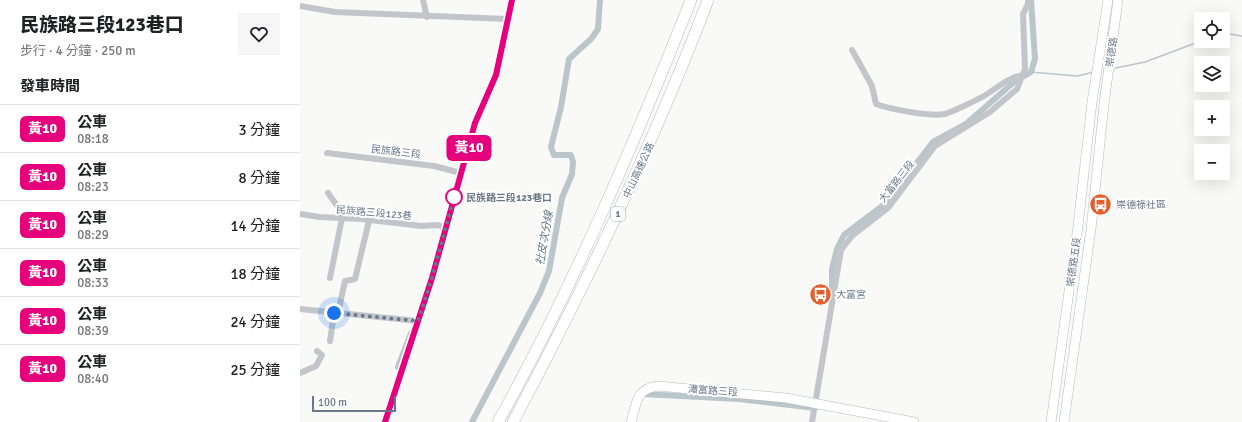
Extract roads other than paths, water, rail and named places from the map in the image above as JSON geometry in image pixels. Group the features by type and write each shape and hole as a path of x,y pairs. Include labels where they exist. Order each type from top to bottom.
{"highway":[{"name":"中山高速公路","path":"498,422 538,346 605,207 691,0"},
{"name":"中山高速公路","path":"513,422 557,340 633,181 661,118 708,0"}],"street":[{"path":"422,0 427,17"},
{"path":"385,422 446,228 475,123 496,75 512,0"},
{"path":"852,50 872,86 876,104 929,114 944,114 952,112 982,96 1013,76 1024,75 1023,14 1028,4 1028,0"},
{"name":"崇德路","path":"1092,102 1108,0"},
{"name":"崇德路","path":"1104,104 1118,0"},
{"path":"300,6 335,12 427,17 507,19"},
{"name":"大富路三段","path":"812,422 817,402 841,250 852,236 888,208 935,146 990,112 1017,89 1024,75"},
{"name":"崇德路五段","path":"1051,422 1078,226 1092,102"},
{"name":"崇德路五段","path":"1064,422 1091,229 1104,104"},
{"name":"民族路三段","path":"327,153 434,166 461,173"},
{"path":"328,193 344,218 330,278"},
{"name":"民族路三段123巷","path":"300,214 422,226 438,226 446,228"},
{"path":"330,341 345,281 354,280 369,221"},
{"path":"300,309 418,321"},
{"path":"300,373 316,366 322,355 317,351"},
{"name":"潭富路三段","path":"631,422 642,391 648,387 658,386 759,394 817,402 914,422"}],"waterway":[{"name":"社皮次分線","path":"472,422 540,293 549,271 562,198 572,174 573,162 571,155 554,155 551,147 561,107 569,59 591,39 598,29 600,0"},
{"path":"832,293 832,269 837,249 844,235 885,204 933,142 966,124 1014,82 1031,72 1035,59 1031,0"},
{"path":"1230,34 1242,36"},
{"path":"1111,69 1145,62 1194,44"},
{"path":"1031,72 1077,76 1094,72"},
{"path":"398,367 411,333"},
{"path":"641,395 739,399 815,408 816,405"}],"place":[{"name":"民族路三段123巷口","path":"454,197"},
{"name":"崇德祿社區","path":"1101,204"},
{"name":"大富宮","path":"820,294"}]}
